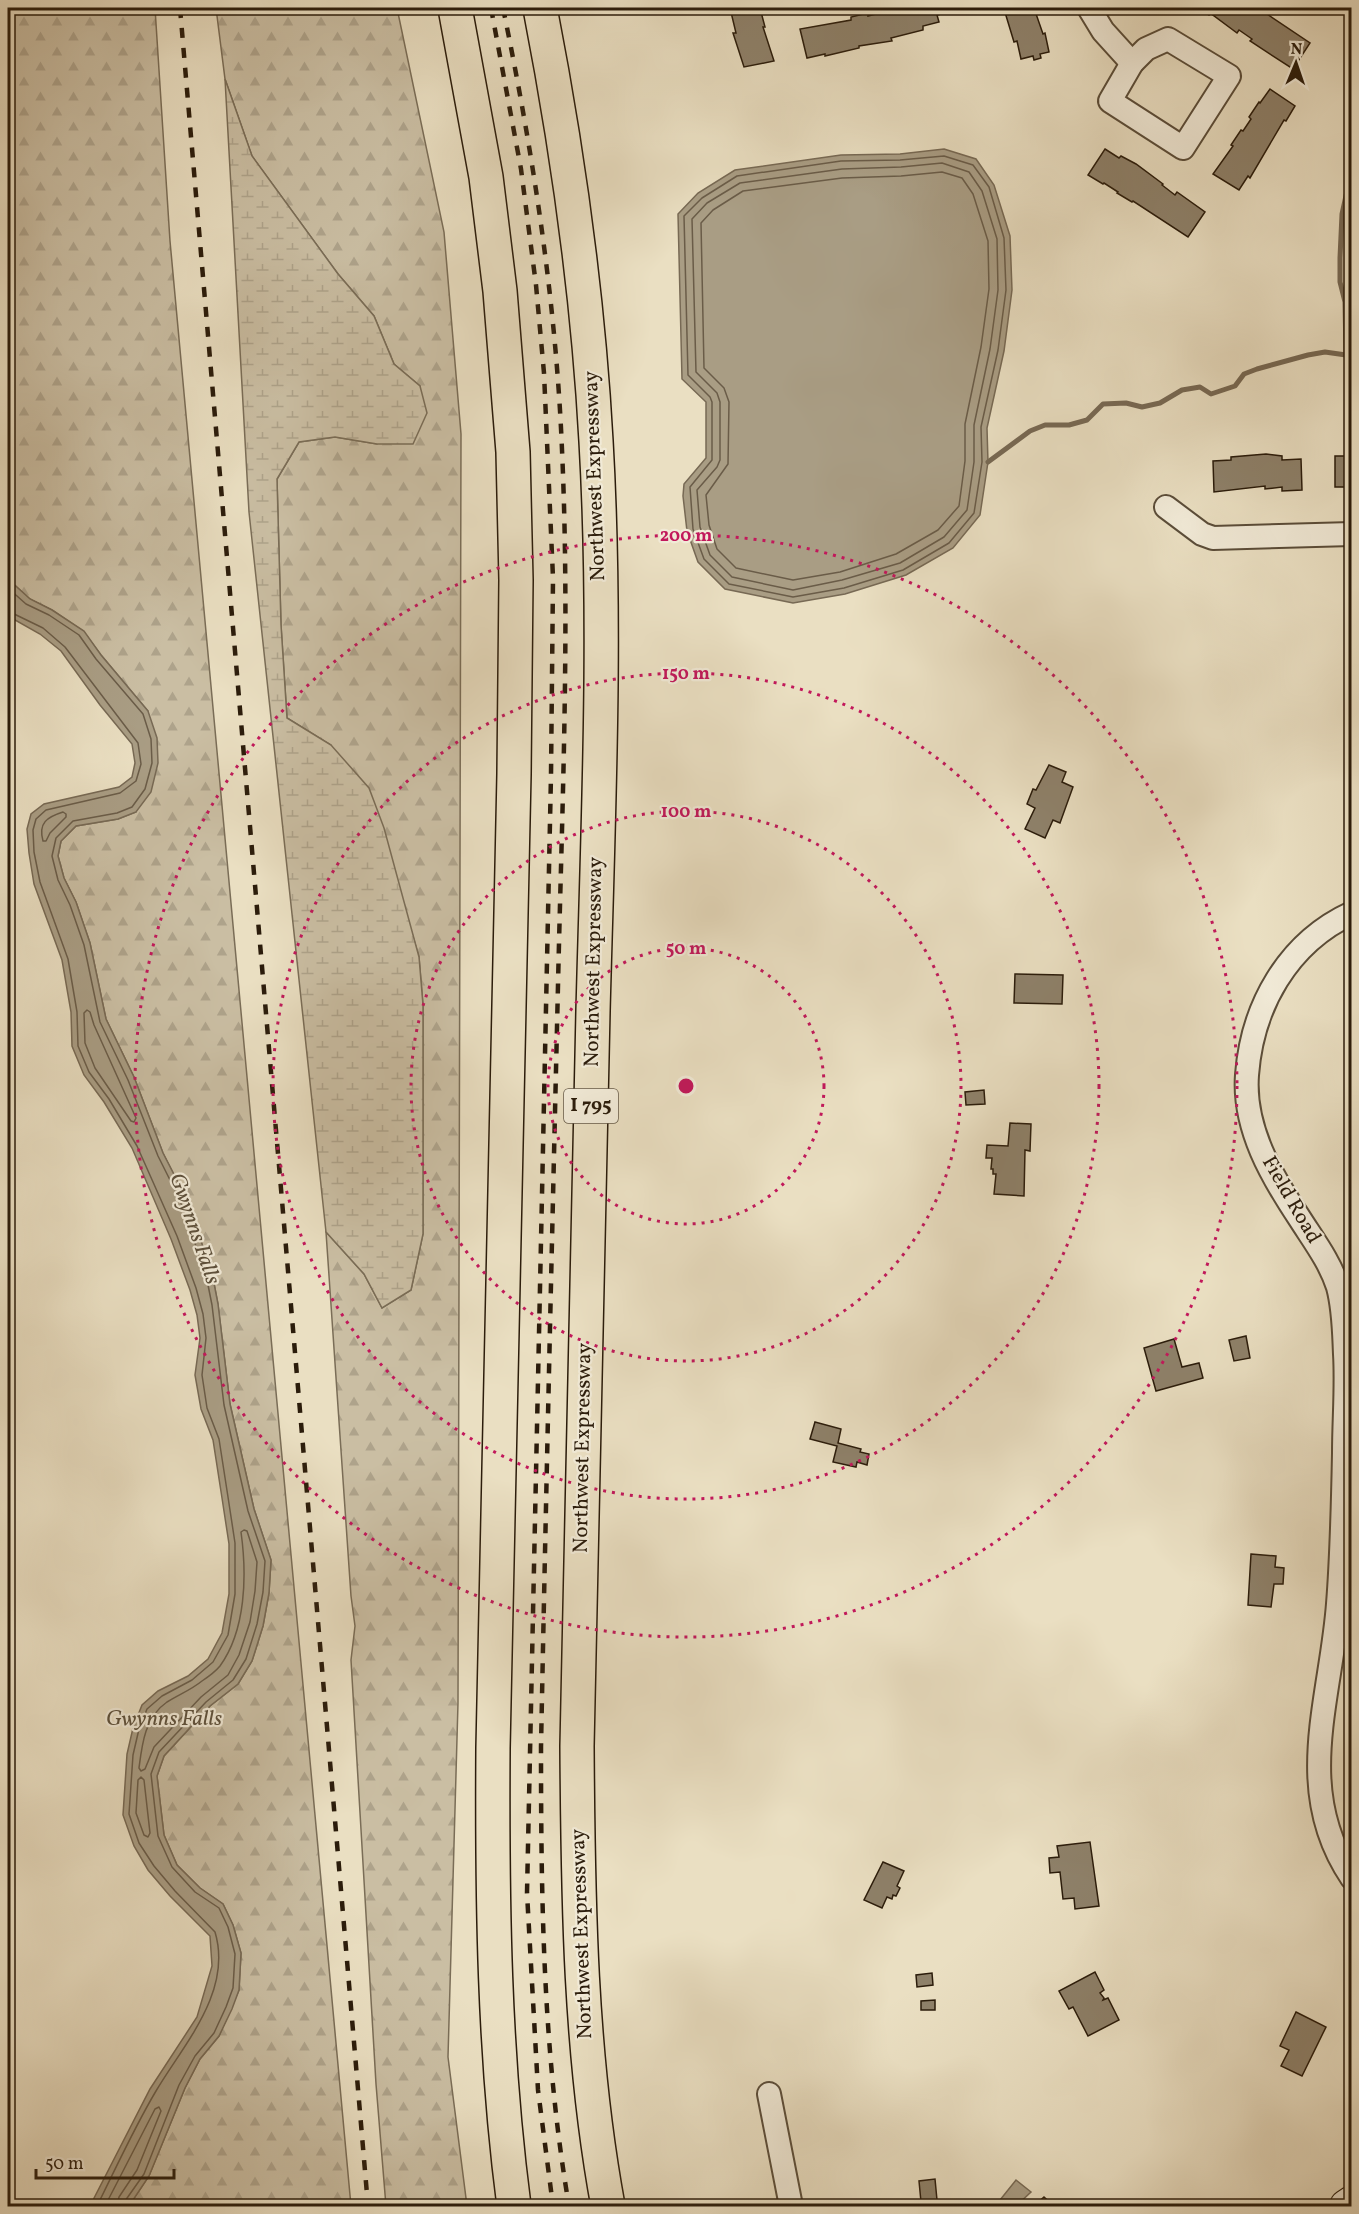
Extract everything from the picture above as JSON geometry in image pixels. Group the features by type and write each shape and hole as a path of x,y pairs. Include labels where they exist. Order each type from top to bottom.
{"highway":[{"path":"455,8 486,177 500,291 513,452 516,580 514,774 493,1748 492,1894 501,2096 514,2206"},
{"name":"Northwest Expressway","path":"540,8 568,159 592,370 597,446 600,575 598,786 576,1746 582,1994 589,2081 609,2206"}],"main road":[{"path":"1346,2206 1352,2202"}],"street":[{"path":"1089,8 1103,31 1132,63"},
{"path":"1168,39 1229,76 1183,148 1110,101 1132,63 1146,49 1168,39"},
{"path":"1166,507 1202,534 1213,538 1352,534"},
{"name":"Field Road","path":"1352,913 1336,920 1310,939 1275,981 1263,1002 1255,1026 1246,1083 1248,1109 1263,1153 1276,1183 1324,1256 1338,1287 1344,1321 1346,1364 1342,1553 1338,1608 1321,1714 1318,1771 1319,1790 1332,1839 1342,1864 1352,1878"},
{"path":"769,2094 791,2206"}],"green space":[{"path":"8,8 155,8 170,241 351,2206 129,2206 149,2176 185,2088 200,2059 219,2036 239,1990 241,1953 233,1925 223,1904 200,1888 177,1865 164,1835 157,1776 164,1756 210,1706 238,1684 252,1661 263,1626 269,1593 271,1560 254,1509 230,1404 212,1273 186,1198 163,1153 134,1077 106,1019 90,943 76,902 64,878 58,856 61,841 76,826 118,819 136,812 148,711 83,631 52,610 30,599 8,579"},
{"path":"216,8 397,8 444,232 461,434 458,1703 448,2057 467,2206 386,2206 376,2084 351,1660 355,1626 326,1232 364,1274 382,1308 411,1290 423,1234 423,1005 419,957 403,903 331,745 287,718 281,625 277,479 299,442 335,437 377,444 420,386 394,364 374,316 338,274 252,156 225,79"},
{"path":"225,79 252,156 338,274 374,316 394,364 420,386 427,413 413,444 377,444 335,437 299,442 277,479 281,625 287,718 331,745 369,788 384,828 419,957 423,1005 423,1234 411,1290 382,1308 364,1274 326,1232 249,512"}],"water":[{"path":"944,149 976,159 994,185 1010,236 1012,290 1004,351 987,428 988,462 980,515 953,548 906,575 845,594 793,603 725,589 698,562 687,531 684,484 706,458 706,402 682,379 678,214 698,193 735,170 841,155 900,154"},
{"name":"Gwynns Falls","path":"8,579 30,599 84,631 148,711 157,738 158,763 151,792 136,812 118,819 76,826 61,841 58,856 64,878 76,902 90,943 106,1019 134,1077 163,1153 186,1198 212,1273 230,1404 254,1509 271,1560 269,1593 263,1626 252,1661 238,1684 210,1706 164,1756 157,1776 164,1835 177,1865 200,1888 223,1904 233,1925 241,1953 239,1990 219,2036 200,2059 185,2088 149,2176 129,2206 90,2206 150,2089 197,2017 212,1966 210,1936 148,1870 134,1846 123,1815 127,1754 133,1728 142,1705 158,1691 188,1676 208,1659 222,1633 229,1594 229,1544 213,1440 201,1409 195,1375 200,1338 190,1290 132,1148 104,1102 84,1075 72,1046 71,1012 62,960 34,884 29,853 27,829 31,814 44,804 119,787 132,777 135,763 132,744 61,651 40,634 8,616"},
{"path":"1016,2180 1031,2192 1016,2206 997,2206 996,2205"}],"building":[{"path":"730,8 760,8 765,27 763,27 774,61 744,67 733,33 736,33"},
{"path":"890,8 955,8 955,11 937,15 939,22 923,26 923,30 891,38 892,41 807,58 800,29 851,20 851,17 868,13 868,16"},
{"path":"1000,8 1034,8 1043,34 1045,33 1049,52 1040,54 1041,58 1034,60 1033,56 1021,59 1017,41 1014,42 1004,9"},
{"path":"1197,8 1258,8 1310,43 1293,69 1250,41 1252,39 1239,30 1237,33 1210,13 1209,15"},
{"path":"1270,89 1295,106 1286,121 1284,120 1250,178 1248,176 1239,190 1213,174 1233,146 1231,145 1241,130 1243,131 1251,119 1249,117 1259,102"},
{"path":"1105,149 1119,158 1121,156 1136,164 1175,195 1177,192 1205,212 1188,237 1088,175"},
{"path":"1266,454 1282,456 1282,460 1301,459 1302,490 1282,491 1282,487 1265,489 1265,486 1214,492 1213,461"},
{"path":"1335,456 1352,456 1352,487 1335,487"},
{"path":"1049,765 1066,772 1062,782 1073,787 1060,823 1053,820 1045,838 1025,829 1035,808 1027,804 1033,789 1036,790"},
{"path":"1015,974 1063,975 1062,1004 1014,1003"},
{"path":"984,1090 985,1104 966,1105 965,1092"},
{"path":"1010,1123 1031,1124 1030,1151 1025,1150 1024,1196 994,1194 996,1174 993,1174 993,1169 991,1169 992,1158 986,1158 987,1145 1008,1146"},
{"path":"1246,1336 1250,1358 1234,1361 1229,1340"},
{"path":"1174,1339 1182,1367 1199,1363 1203,1378 1156,1391 1144,1348"},
{"path":"815,1422 841,1429 838,1443 861,1449 860,1452 869,1454 867,1465 857,1462 856,1467 833,1462 837,1446 810,1439"},
{"path":"1251,1554 1276,1556 1275,1567 1284,1568 1283,1584 1274,1584 1271,1607 1248,1605"},
{"path":"1090,1842 1099,1906 1075,1909 1074,1898 1063,1899 1060,1872 1050,1873 1049,1858 1059,1857 1057,1846"},
{"path":"883,1862 904,1871 897,1886 900,1888 896,1896 893,1895 892,1899 887,1897 882,1908 864,1900"},
{"path":"1095,1972 1104,1990 1100,1993 1103,2000 1108,1998 1119,2020 1088,2036 1073,2007 1069,2009 1059,1991"},
{"path":"932,1973 933,1985 917,1987 916,1975"},
{"path":"935,2000 935,2010 921,2010 921,2001"},
{"path":"1296,2012 1326,2027 1302,2076 1281,2066 1289,2050 1280,2046"},
{"path":"935,2179 937,2200 921,2202 919,2181"},
{"path":"1044,2197 1054,2206 1034,2206"}],"waterway":[{"path":"1346,355 1345,302 1340,282 1340,258 1342,214 1351,173 1349,82 1352,68"},
{"path":"988,462 1030,431 1045,425 1069,425 1087,420 1103,404 1126,403 1142,407 1160,403 1182,390 1200,387 1211,394 1235,386 1244,374 1257,369 1325,352 1352,354"}],"railway":[{"path":"180,8 368,2206"},
{"path":"491,8 521,169 536,285 544,373 553,578 551,775 527,1893 538,2090 553,2206"},
{"path":"503,8 524,117 549,283 562,450 565,584 564,718 541,1805 543,1920 549,2035 560,2149 569,2206"}]}
